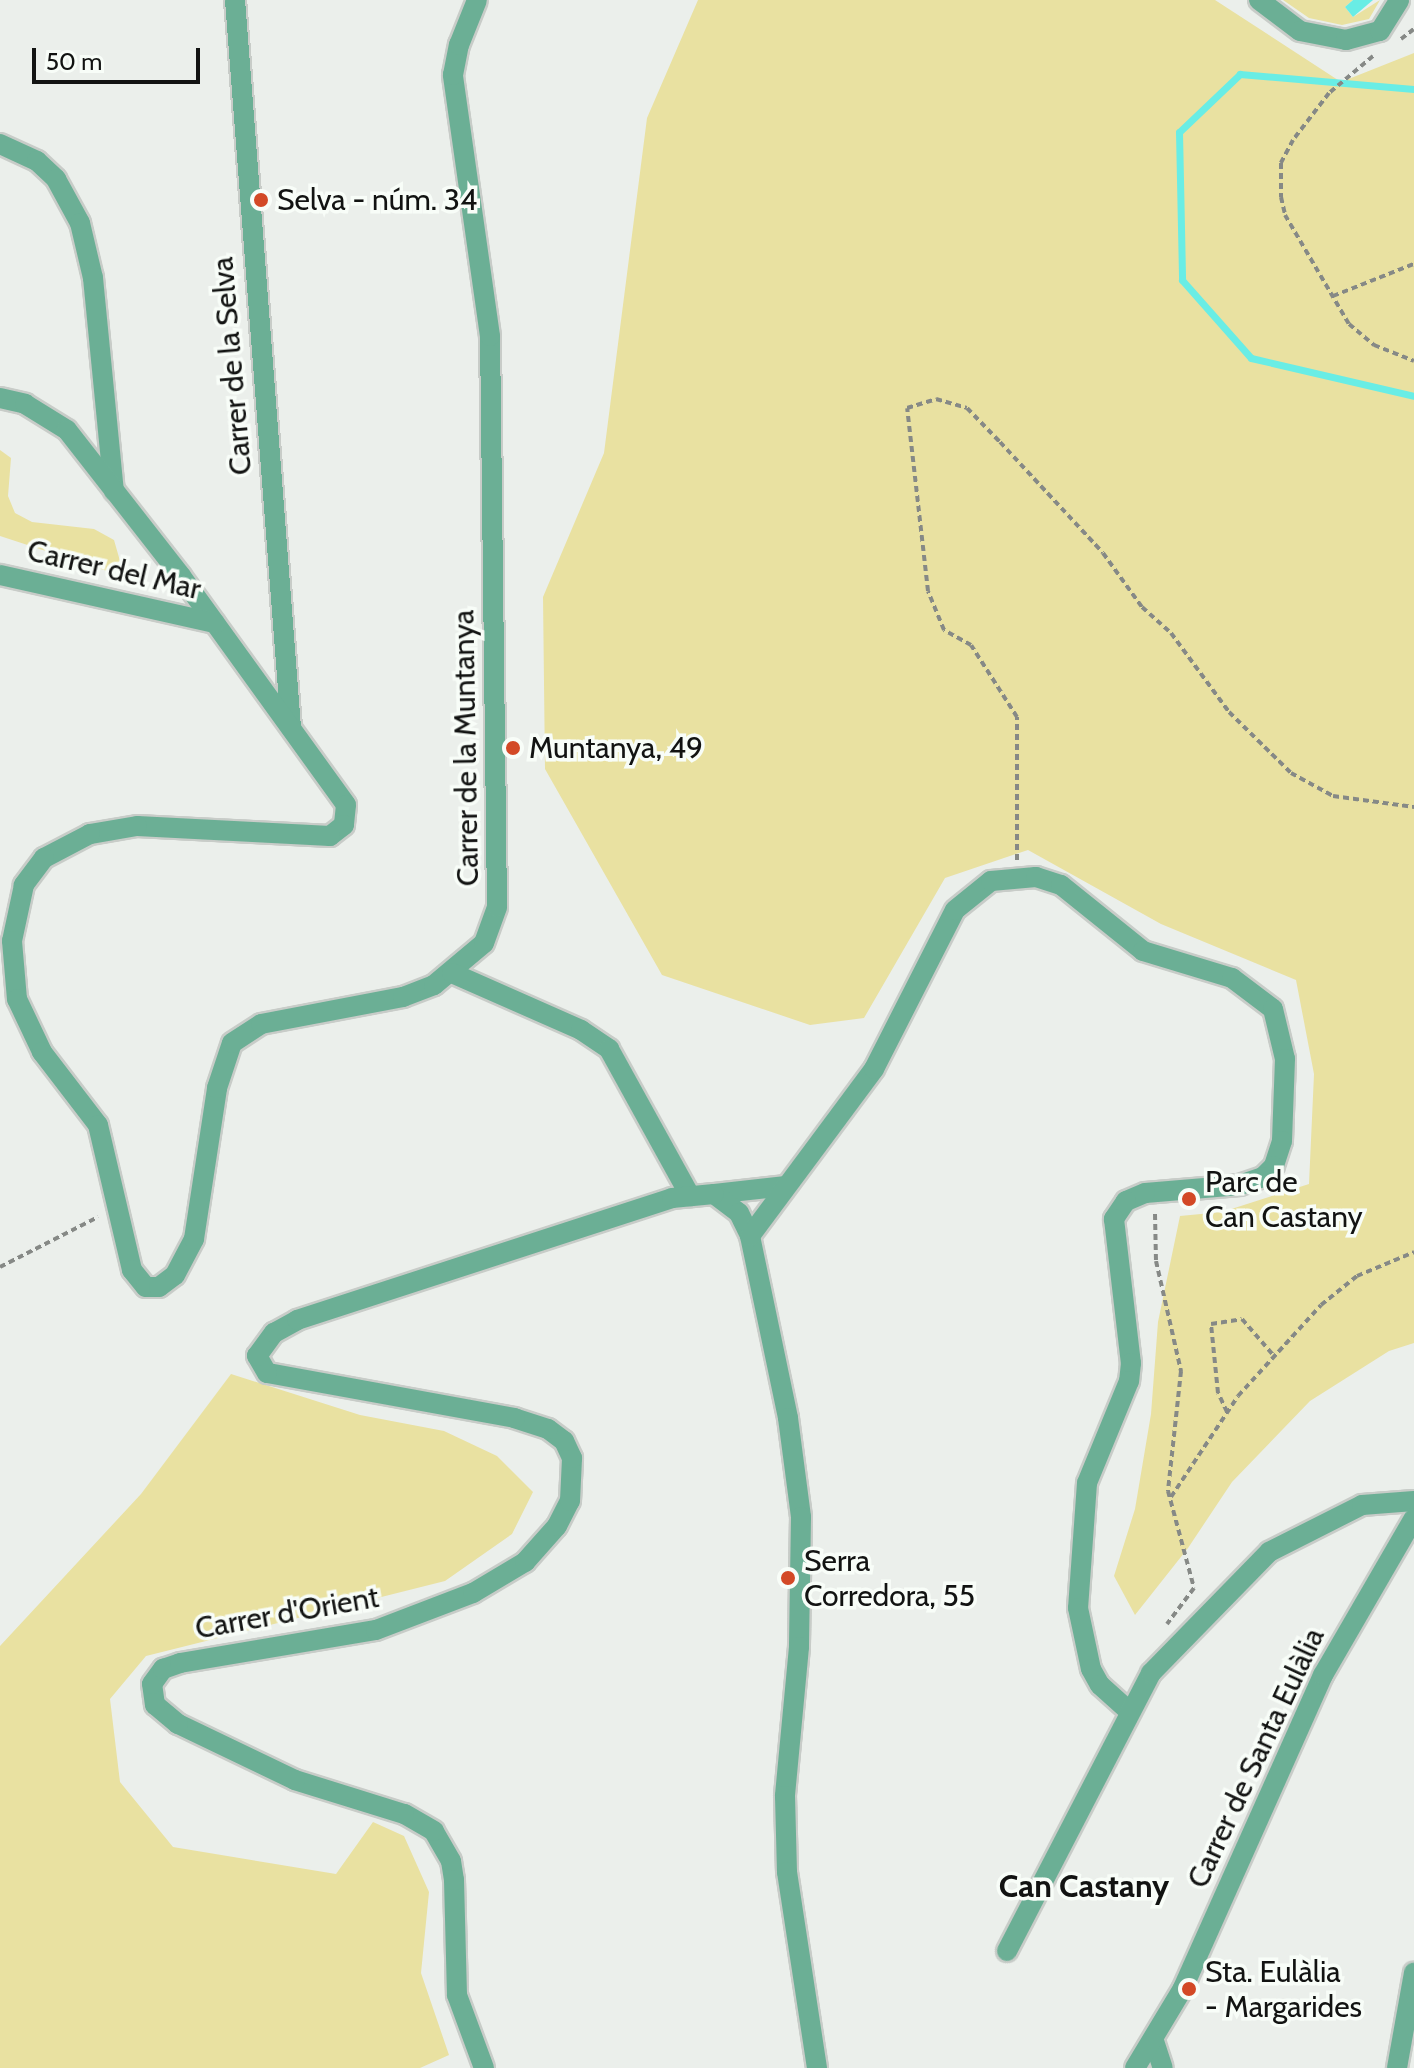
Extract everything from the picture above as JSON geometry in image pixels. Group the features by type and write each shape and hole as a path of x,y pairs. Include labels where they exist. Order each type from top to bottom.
{"street":[{"name":"Carrer de la Selva","path":"235,0 291,727"},
{"name":"Carrer de la Muntanya","path":"0,398 53,418 114,491 215,623 346,805 344,825 337,833 137,826 90,834 44,858 18,900 12,941 17,999 42,1052 98,1125 135,1276 146,1287 164,1285 194,1239 217,1088 232,1043 261,1024 403,997 452,973 484,943 497,907 500,879 490,336 453,75 459,45 477,0"},
{"path":"1259,0 1300,31 1346,40 1380,31 1399,0"},
{"path":"0,144 37,161 56,179 80,223 93,278 114,491"},
{"name":"Carrer del Mar","path":"0,575 215,623"},
{"path":"750,1236 874,1069 955,910 991,881 1020,876 1061,885 1143,951 1247,985 1273,1009 1280,1025 1285,1059 1283,1128 1274,1166 1263,1177 1240,1185 1158,1192 1126,1201 1114,1219 1131,1363 1129,1381 1087,1483 1078,1581 1081,1634 1091,1669 1100,1685 1130,1712"},
{"path":"452,973 581,1030 609,1049 690,1196"},
{"name":"Carrer d'Orient","path":"484,2068 457,1995 454,1880 451,1861 434,1831 404,1814 295,1780 178,1724 155,1705 152,1684 163,1669 180,1663 376,1630 473,1593 525,1562 557,1526 570,1501 572,1458 564,1441 548,1429 515,1418 267,1373 257,1356 274,1333 297,1320 690,1196 786,1186"},
{"path":"714,1194 739,1213 750,1236 788,1418 801,1517 799,1647 785,1796 787,1872 817,2068"},
{"path":"1007,1951 1151,1673 1269,1552 1362,1505 1414,1501"},
{"name":"Carrer de Santa Eulàlia","path":"1135,2068 1154,2041 1277,1788 1323,1675 1414,1518"},
{"path":"1397,2068 1414,1973"},
{"path":"1154,2041 1163,2068"}],"path":[{"path":"1391,45 1414,29"},
{"path":"1379,52 1329,93 1281,163 1285,215 1349,324 1374,345 1414,361"},
{"path":"1333,296 1414,264"},
{"path":"1020,876 1014,839 1021,775 1017,717 971,645 944,630 928,591 907,408 936,399 967,408 1000,442 1103,553 1142,607 1171,633 1229,712 1291,773 1333,796 1414,807"},
{"path":"1158,1192 1156,1261 1181,1371 1181,1409 1168,1464 1170,1499 1194,1588 1162,1629"},
{"path":"0,1267 120,1206"},
{"path":"1170,1499 1227,1412 1274,1356 1357,1276 1414,1252"},
{"path":"1227,1412 1218,1393 1211,1324 1242,1319 1274,1356"}],"shaded area":[{"path":"698,0 1215,0 1341,82 1414,53 1414,1343 1389,1351 1310,1401 1232,1482 1188,1548 1135,1615 1114,1576 1135,1509 1151,1414 1158,1322 1180,1216 1222,1212 1309,1184 1314,1074 1296,980 1161,924 1028,850 945,878 864,1018 810,1025 662,975 545,769 543,597 604,453 647,118"},
{"path":"1283,0 1353,0 1345,7 1353,17 1380,0 1369,19 1342,25 1309,18"},
{"path":"0,450 11,458 8,496 15,513 32,522 94,529 114,540 120,561 107,571 0,536"},
{"path":"231,1374 360,1415 444,1431 497,1456 533,1492 512,1534 445,1581 146,1656 110,1699 120,1782 173,1847 336,1874 373,1822 404,1836 429,1892 421,1973 449,2055 420,2068 0,2068 0,1646 141,1494"}],"water":[{"path":"1353,0 1373,0 1353,17 1345,7"}],"waterway":[{"path":"1414,89 1240,74 1179,132 1182,280 1251,358 1414,396"}],"place":[{"name":"Selva - núm. 34","path":"261,200"},
{"name":"Muntanya, 49","path":"513,748"},
{"name":"Parc de Can Castany","path":"1189,1199"},
{"name":"Serra Corredora, 55","path":"788,1578"},
{"name":"Sta. Eulàlia - Margarides","path":"1189,1989"}],"district":[{"name":"Can Castany","path":"1084,1886"}]}
